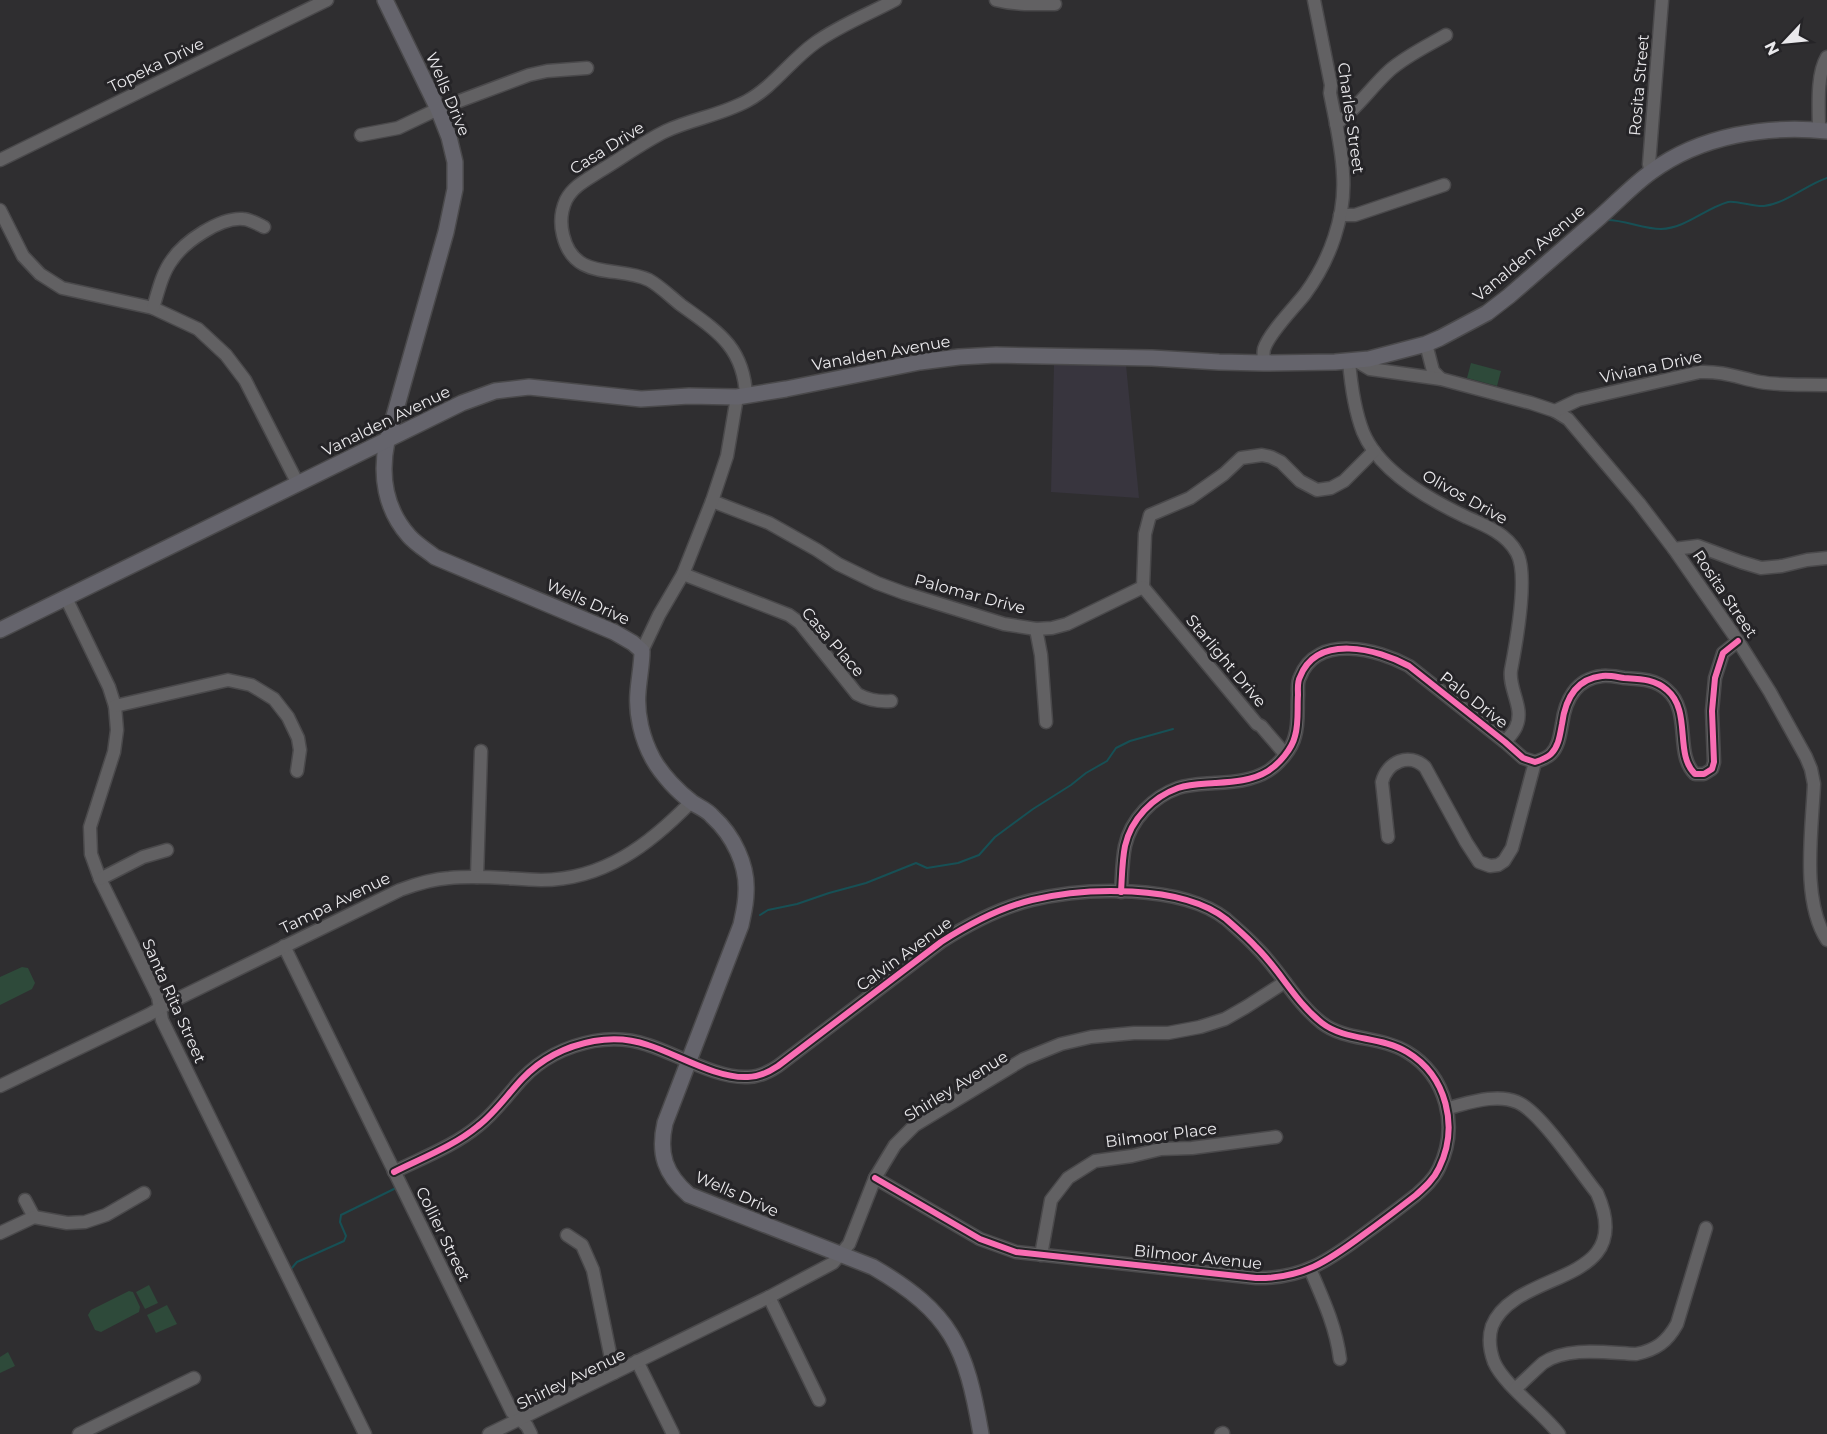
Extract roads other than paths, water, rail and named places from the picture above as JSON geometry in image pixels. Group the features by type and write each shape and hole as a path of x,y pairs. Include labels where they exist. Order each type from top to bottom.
{"main road":[{"name":"Wells Drive","path":"385,0 438,109 449,137 455,162 455,189 446,232 387,441 384,481 388,502 398,522 411,538 435,557 614,632 642,651 638,695 639,715 643,736 652,759 665,777 691,801 711,814 726,830 736,846 745,873 746,893 741,925 665,1123 662,1152 666,1165 673,1178 689,1195 700,1201 873,1267 901,1284 933,1310 954,1340 964,1361 973,1389 981,1434"},
{"name":"Vanalden Avenue","path":"0,630 462,403 495,391 529,387 641,399 688,396 741,397 920,362 959,357 996,355 1152,358 1263,363 1352,361 1369,359 1426,344 1468,324 1509,296 1651,172 1680,154 1726,138 1770,129 1823,130"}],"street":[{"name":"Topeka Drive","path":"0,160 327,0"},
{"name":"Casa Drive","path":"642,651 659,615 683,574 712,501 727,456 741,397 743,369 738,358 719,333 649,280 601,272 575,258 563,234 561,219 563,207 573,189 638,148 668,130 718,114 747,101 762,92 817,42 895,0"},
{"path":"996,0 1005,3 1054,4"},
{"name":"Charles Street","path":"1263,363 1264,349 1270,338 1319,272 1336,233 1343,198 1343,175 1330,93 1331,85 1314,0"},
{"name":"Rosita Street","path":"1651,172 1649,164 1662,0"},
{"path":"1336,124 1346,117 1392,68 1446,35"},
{"path":"1823,130 1820,84 1824,61 1827,57"},
{"path":"361,135 398,128 438,109 529,75 547,71 587,68"},
{"path":"1340,215 1355,215 1444,185"},
{"path":"0,210 23,256 40,274 62,288 153,308 198,329 226,355 246,380 298,484"},
{"path":"153,308 162,278 171,260 189,241 229,220 243,218 264,227"},
{"path":"1426,344 1433,372 1441,379"},
{"name":"Rosita Street","path":"1352,361 1370,369 1441,379 1555,411 1568,419 1639,503 1674,549 1737,641 1770,692 1806,757 1814,784 1810,882 1813,909 1827,939"},
{"name":"Olivos Drive","path":"1352,361 1353,398 1363,432 1374,451 1407,483 1452,510 1492,529 1505,538 1518,554 1522,584 1510,678 1519,708 1517,726 1506,742"},
{"name":"Viviana Drive","path":"1555,411 1578,400 1700,372 1729,373 1763,382 1827,385"},
{"path":"1143,588 1145,534 1150,515 1190,498 1224,474 1241,458 1262,455 1271,457 1281,462 1300,481 1317,490 1330,488 1344,481 1374,451"},
{"name":"Palomar Drive","path":"712,501 769,523 838,564 886,586 1004,624 1036,630 1067,624 1143,588"},
{"path":"1674,549 1698,546 1761,568 1827,558"},
{"name":"Casa Place","path":"683,574 789,615 800,623 857,694 868,700 891,701"},
{"name":"Starlight Drive","path":"1143,588 1285,754"},
{"name":"Santa Rita Street","path":"66,598 109,687 115,706 117,730 114,752 90,827 91,854 100,879 158,997 162,1020 365,1434"},
{"path":"1036,630 1041,655 1046,723"},
{"path":"1388,837 1382,782 1384,774 1395,762 1414,759 1425,767 1455,825 1479,862 1490,866 1504,861 1512,848 1535,762 1553,753 1559,741 1564,710 1570,694 1588,679 1602,675 1654,681 1669,690 1678,705 1686,760 1695,774 1704,774 1712,769 1714,762 1712,711 1715,678 1723,653 1737,641"},
{"name":"Palo Drive","path":"1121,892 1125,845 1135,822 1153,801 1179,788 1257,777 1269,771 1285,754 1295,736 1299,678 1306,666 1318,655 1341,648 1394,658 1409,666 1523,758 1535,762"},
{"path":"115,706 228,680 251,685 274,699 288,717 300,750 297,771"},
{"path":"477,876 481,751"},
{"name":"Tampa Avenue","path":"0,1086 400,890 431,880 477,876 543,880 562,878 602,868 644,845 691,801"},
{"path":"100,879 143,857 167,849"},
{"name":"Calvin Avenue","path":"394,1172 461,1138 479,1126 506,1100 522,1079 544,1061 567,1048 596,1041 626,1039 733,1076 749,1077 766,1073 968,924 1031,900 1070,893 1162,894 1194,902 1224,918 1257,947 1311,1014 1324,1025 1407,1052 1425,1066 1438,1085 1448,1108"},
{"name":"Collier Street","path":"284,946 512,1412 527,1426 531,1434"},
{"name":"Shirley Avenue","path":"489,1434 769,1297 833,1263 849,1244 875,1178 895,1144 915,1125 1024,1059 1060,1044 1091,1037 1168,1033 1200,1027 1225,1019 1285,982"},
{"path":"1448,1108 1482,1100 1499,1099 1516,1102 1523,1106 1537,1116 1597,1193 1603,1207 1606,1221 1605,1234 1600,1248 1591,1259 1577,1269 1513,1300 1495,1319 1490,1332 1490,1348 1503,1377 1550,1423 1558,1434"},
{"name":"Bilmoor Avenue","path":"875,1178 980,1239 1016,1252 1256,1278 1275,1278 1310,1269 1337,1255 1429,1184 1439,1169 1446,1151 1449,1134 1448,1108"},
{"name":"Bilmoor Place","path":"1041,1255 1051,1200 1068,1178 1095,1161 1161,1149 1192,1148 1276,1137"},
{"path":"0,1233 33,1217 67,1223 85,1222 106,1215 144,1193"},
{"path":"25,1200 33,1217"},
{"path":"1515,1389 1544,1363 1567,1352 1636,1354 1659,1346 1669,1337 1677,1324 1706,1228"},
{"path":"567,1235 582,1245 593,1270 614,1372"},
{"path":"1310,1269 1332,1321 1340,1359"},
{"path":"769,1297 819,1400"},
{"path":"637,1361 673,1434"},
{"path":"79,1434 194,1378"}],"waterway":[{"path":"1607,220 1654,229 1670,228 1728,202 1760,206 1772,204 1789,198 1827,178"},
{"path":"760,915 768,910 797,904 866,883 916,863 927,868 958,863 979,855 995,837 1033,809 1107,761 1116,748 1130,741 1173,729"},
{"path":"291,1269 297,1262 344,1241 346,1236 340,1222 341,1215 398,1187"}]}
